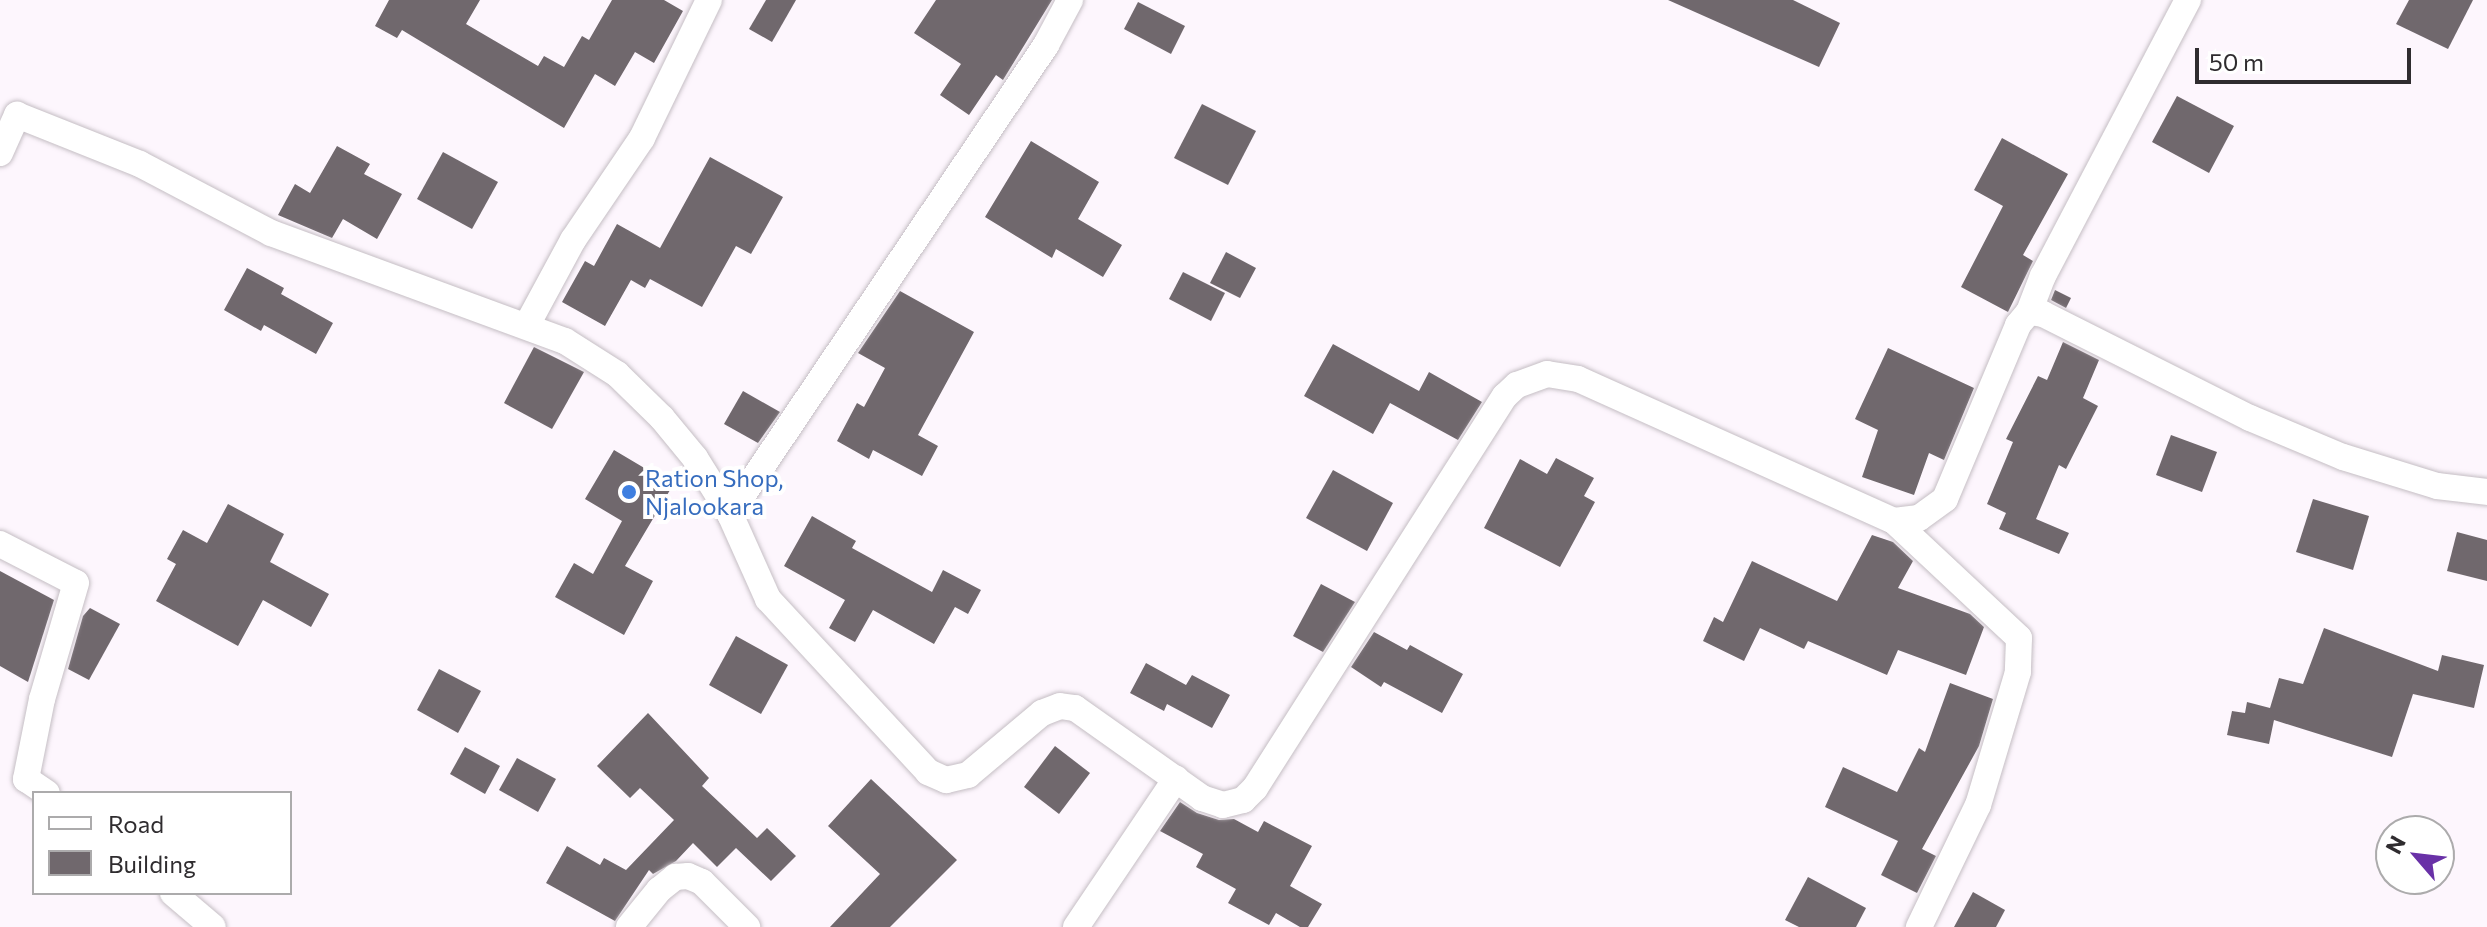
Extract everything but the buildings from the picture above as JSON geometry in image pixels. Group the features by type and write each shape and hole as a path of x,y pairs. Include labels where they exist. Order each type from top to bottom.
{"street":[{"path":"527,325 573,240 657,111 709,0"},
{"path":"730,514 1046,45 1070,0"},
{"path":"1894,521 1919,518 1945,499 2018,325 2029,312 2043,276 2188,0"},
{"path":"0,153 8,110 140,164 271,233 565,341 617,374 662,418 695,458 730,514 768,599 928,772 946,780 968,775 1042,713 1060,706 1075,708 1202,798 1223,805 1243,800 1255,788 1505,396 1532,378 1563,374 1578,379 1894,521 2019,638 2018,672 1978,805 1919,927"},
{"path":"2029,312 2043,314 2250,418 2343,457 2437,486 2487,492"},
{"path":"0,544 76,583 42,699 26,779 44,791"},
{"path":"1076,927 1176,779"},
{"path":"629,927 659,890 675,877 688,876 702,882 747,927"},
{"path":"175,895 213,927"}],"place":[{"name":"Ration Shop, Njalookara","path":"629,492"}]}
